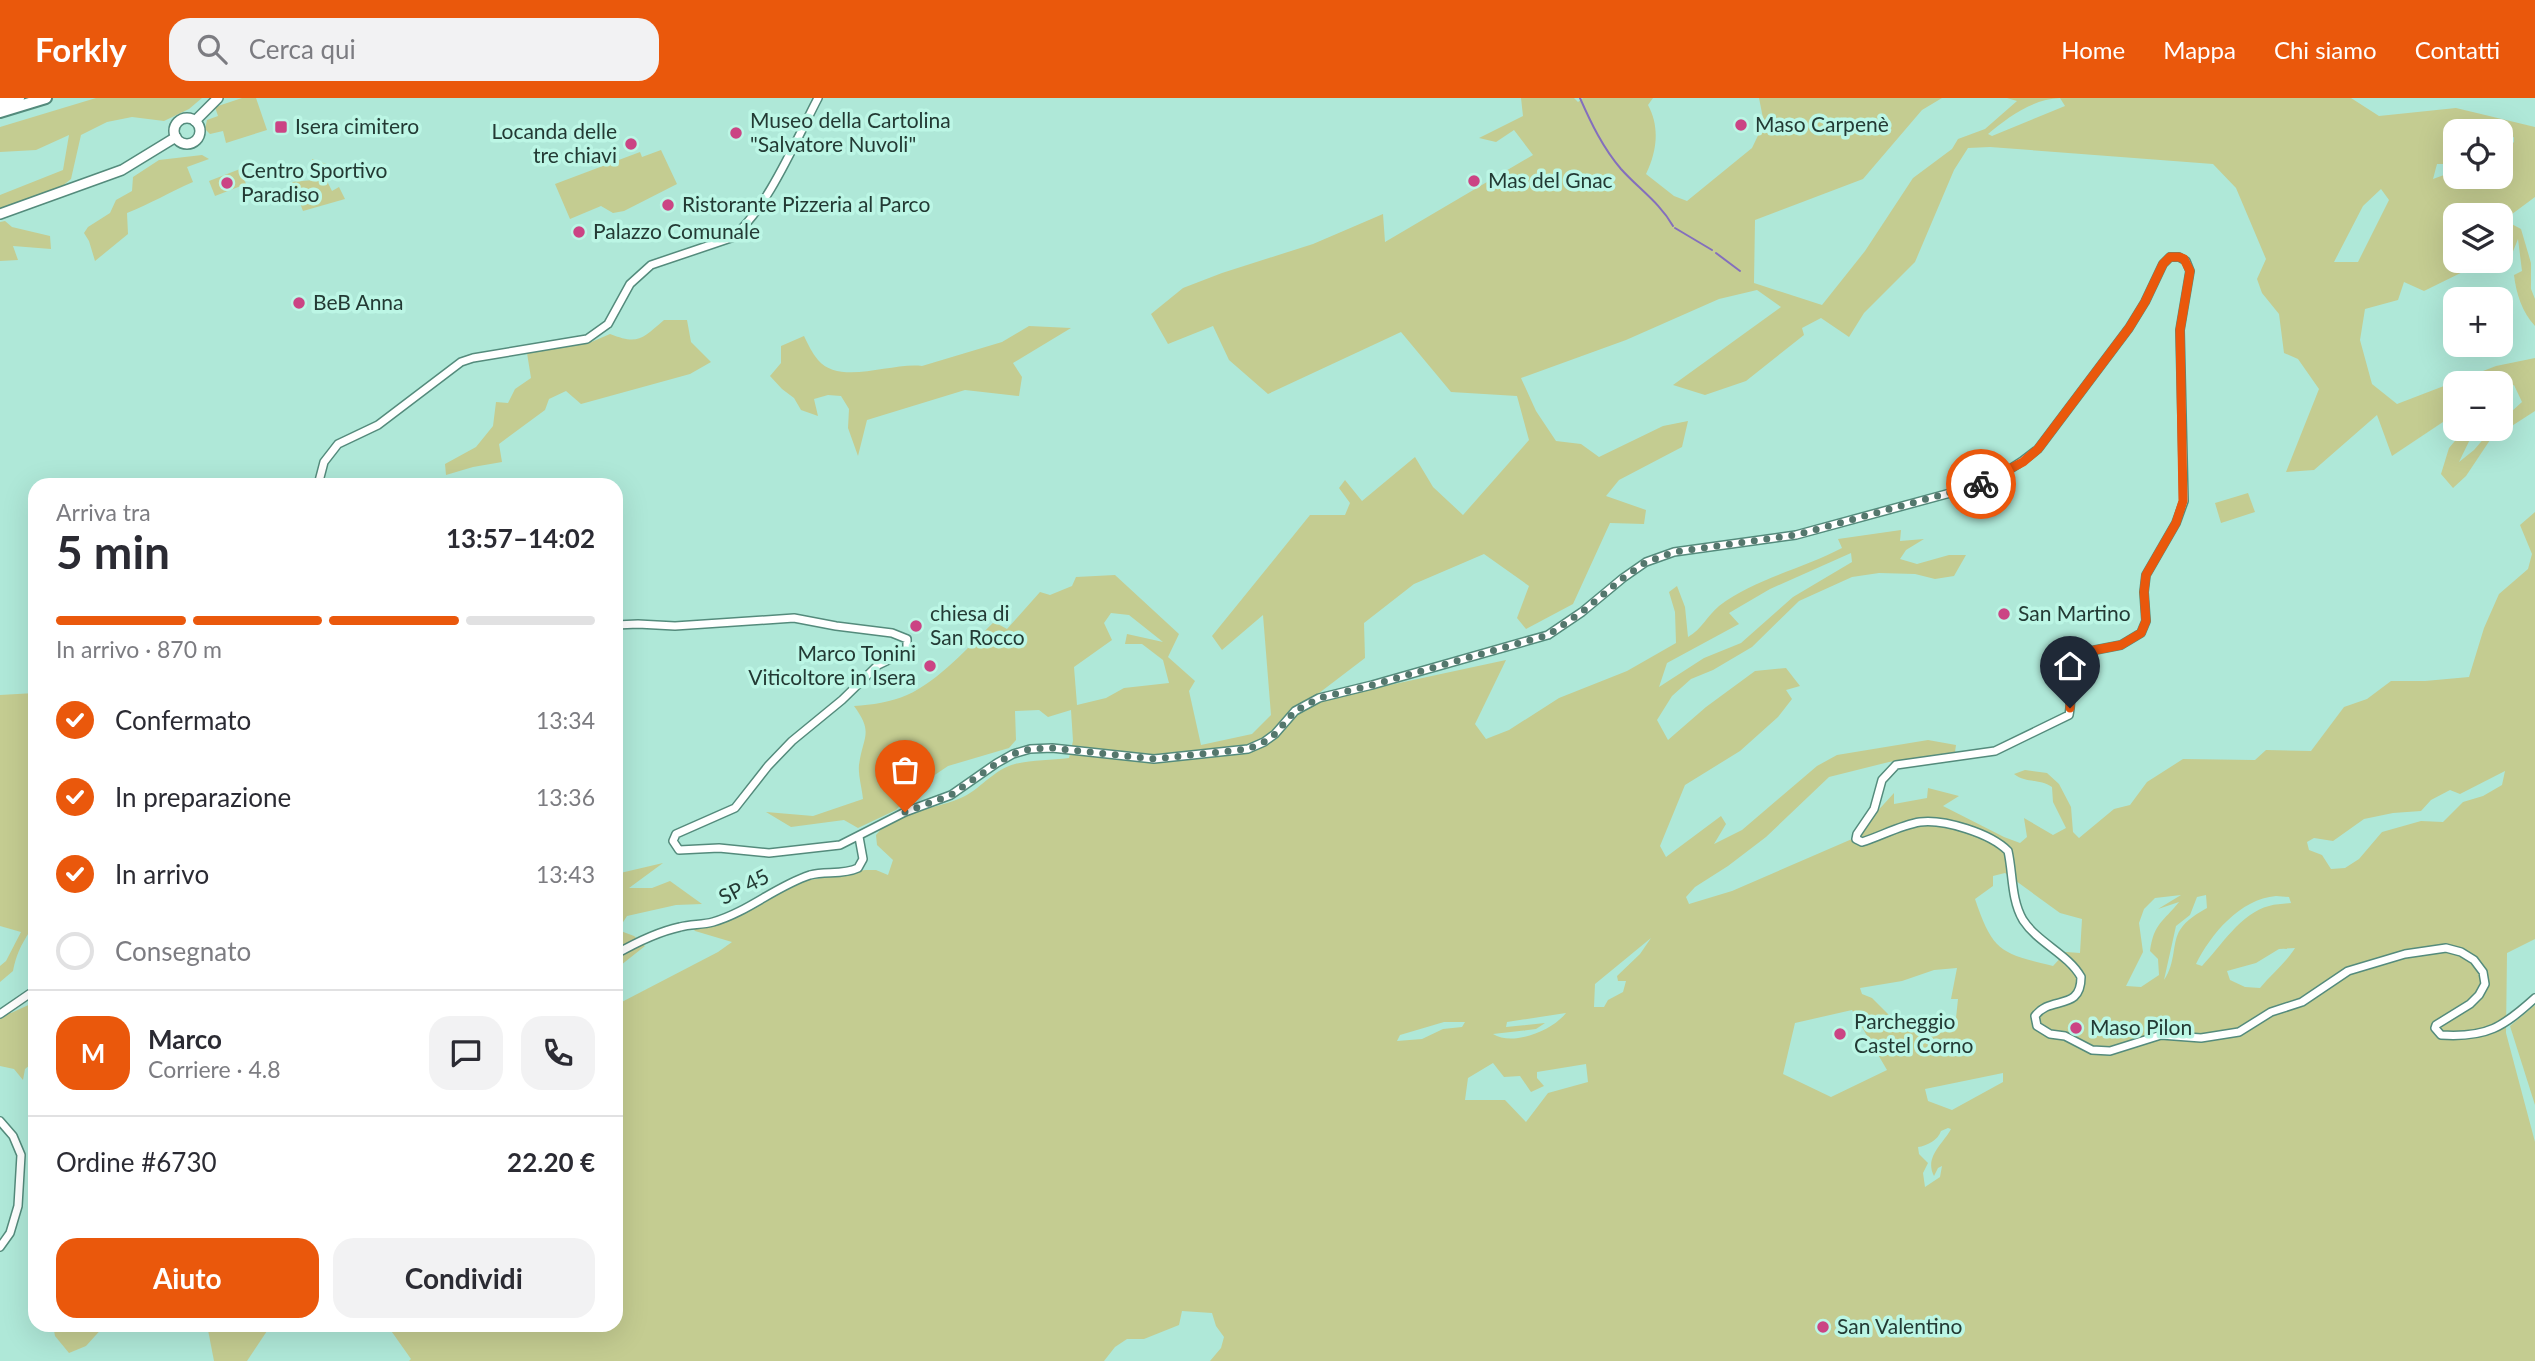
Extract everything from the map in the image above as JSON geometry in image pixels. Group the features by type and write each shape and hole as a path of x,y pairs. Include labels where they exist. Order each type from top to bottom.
{"highway":[{"path":"0,103 19,98"},
{"path":"0,112 46,98"}],"main road":[{"path":"195,121 218,98"},
{"path":"191,118 200,127 196,140 185,143 176,137 175,127 181,119 191,118"},
{"path":"0,214 122,170 176,137"}],"street":[{"path":"320,478 324,462 338,444 379,425 461,362 587,339 608,324 630,284 651,265 732,238 757,212 818,98"},
{"path":"623,625 675,626 794,618 899,634 907,639 908,643 903,652 878,665 778,755 735,808 679,832 673,842 677,849 719,848 769,853 840,845 905,812 951,795 997,763 1030,749 1052,748 1154,759 1248,749 1264,742 1275,734 1295,711 1319,698 1548,635 1646,562 1674,552 1796,535 1997,478 2038,449 2129,328 2163,264 2170,257 2179,257 2186,261 2190,271 2180,330 2183,501 2176,523 2146,575 2146,621 2141,633 2121,645 2085,652 2081,656 2070,685 2069,715 1995,751 1896,765 1882,780 1874,809 1856,837 1862,842 1907,825 1932,822 1973,831 2001,844 2008,851 2017,906 2022,918 2031,930 2081,977 2080,991 2076,997 2065,1003 2045,1007 2035,1020 2039,1028 2050,1034 2065,1036 2092,1050 2110,1051 2161,1035 2201,1038 2239,1032 2271,1012 2302,1002 2348,971 2404,954 2446,948 2461,952 2474,960 2483,972 2485,984 2470,1004 2436,1025 2435,1028 2441,1035 2482,1034 2498,1028 2535,998"},
{"name":"SP 45","path":"623,950 654,934 681,926 713,922 792,882 814,874 845,872 858,868 863,859 859,837"},
{"path":"0,1014 28,995"},
{"path":"0,1121 13,1136 21,1154 18,1206 10,1233 0,1247"}],"green space":[{"path":"96,98 202,98 189,109 164,121 132,117 107,122 81,135 71,179 56,191 0,208 0,195 63,170 69,135 36,150 0,152 0,127"},
{"path":"242,98 256,98 267,130 226,143 223,131 210,134 205,129 207,120 218,116 215,107"},
{"path":"1521,98 1574,98 1578,102 1583,98 1653,98 1648,105 1656,139 1646,174 1674,196 1687,201 1752,148 1764,123 1759,98 1942,98 1922,110 1863,179 1755,220 1754,283 1822,305 1865,251 1913,178 1952,149 1958,139 1985,129 2017,101 2007,98 2060,98 2351,98 2379,116 2456,108 2502,119 2443,119 2443,164 2437,164 2433,179 2443,175 2443,189 2513,189 2513,122 2535,127 2535,197 2513,213 2513,203 2443,203 2443,273 2461,273 2424,291 2404,282 2398,300 2365,309 2360,340 2372,384 2397,404 2443,386 2443,422 2392,456 2377,415 2314,470 2286,472 2319,389 2298,359 2284,353 2279,314 2262,293 2257,279 2266,259 2236,188 2213,164 1990,147 1968,148 1954,170 1915,262 1864,313 1849,337 1821,318 1802,328 1804,335 1746,381 1705,395 1673,385 1781,307 1757,290 1719,299 1626,340 1521,378 1536,411 1556,441 1581,444 1599,457 1663,426 1688,421 1682,447 1619,480 1606,496 1646,510 1644,524 1610,523 1573,604 1526,629 1517,618 1529,586 1484,554 1414,584 1364,623 1365,658 1306,703 1506,660 1475,724 1486,739 1509,730 1559,698 1627,671 1676,643 1675,612 1669,592 1677,586 1685,607 1688,637 1719,606 1747,588 1842,548 1838,539 1901,530 1900,541 1924,539 1906,550 1900,559 1917,564 1949,555 1966,555 1954,576 1935,579 1915,574 1879,573 1852,577 1799,601 1752,647 1713,670 1691,679 1672,696 1657,720 1668,740 1706,707 1755,671 1786,668 1800,686 1786,690 1792,699 1778,717 1740,751 1685,785 1660,846 1666,857 1721,816 1726,824 1714,844 1742,830 1817,766 1837,755 1928,740 1956,745 1955,752 1889,762 1829,777 1766,837 1695,887 1686,897 1689,904 1732,891 1852,839 1894,793 1894,804 1927,798 1928,788 1959,796 1943,806 2020,843 2027,837 2024,818 2053,835 2066,828 2053,802 2052,787 2014,774 2025,770 2047,773 2059,784 2071,807 2073,832 2079,838 2114,809 2130,805 2147,782 2183,759 2255,760 2266,750 2311,751 2344,707 2367,699 2391,681 2469,677 2484,628 2499,594 2528,569 2532,554 2520,525 2535,512 2535,939 2507,953 2506,1033 2535,1142 2535,1361 1210,1361 1221,1348 1224,1337 1216,1326 1212,1313 1182,1311 1179,1325 1144,1339 1127,1339 1115,1347 1104,1361 409,1361 411,1359 392,1332 623,1332 623,1001 732,942 695,931 691,926 714,923 799,882 865,870 876,870 888,875 893,860 877,845 876,835 884,827 906,815 965,796 1008,766 1069,758 1073,741 1071,710 1048,717 1039,710 1015,711 1016,740 1009,748 948,766 917,787 896,810 858,828 844,820 791,827 766,812 813,816 863,799 859,769 866,735 864,723 854,706 888,701 919,689 953,662 994,622 1007,629 1040,592 1050,595 1072,586 1076,577 1115,575 1179,634 1168,657 1195,681 1189,691 1201,745 1252,734 1271,715 1263,615 1222,650 1212,636 1310,515 1345,515 1350,503 1339,488 1345,480 1362,501 1415,457 1433,487 1463,515 1529,440 1517,396 1451,392 1401,332 1268,394 1229,360 1213,326 1168,344 1151,314 1183,288 1313,244 1383,214 1385,242 1533,155 1514,130 1496,142 1479,138 1523,116","holes":["2060,98 2065,106 1992,136 1988,134 2012,115 2031,105","2381,189 2389,200 2358,262 2334,262 2363,206","1851,553 1852,562 1793,597 1741,643 1704,658 1659,687 1667,663 1739,624 1729,613 1770,589","1111,613 1129,615 1163,642 1127,634 1125,644 1142,644 1163,660 1169,683 1124,688 1106,698 1077,705 1074,667 1112,640 1104,623","2505,771 2502,785 2483,796 2463,802 2443,822 2421,821 2382,832 2359,859 2345,868 2331,869 2322,855 2309,850 2307,842 2314,838 2333,841 2364,819 2421,811 2431,800 2450,790 2460,794","2005,873 2060,913 2082,919 2080,953 2066,952 2053,966 2021,958 2001,948 1987,930 1975,899 1993,886 1993,876","2181,895 2158,909 2179,902 2154,934 2150,951 2158,959 2159,975 2141,987 2126,986 2143,952 2139,923 2144,909 2155,898","2206,895 2207,908 2183,926 2164,980 2176,926 2190,915 2197,897","2289,897 2291,903 2269,906 2249,916 2232,931 2202,966 2196,964 2210,941 2228,920 2250,904 2263,899","1651,938 1640,954 1617,976 1618,981 1626,981 1623,992 1608,1000 1604,1007 1594,1007 1595,984","2295,948 2260,988 2245,987 2230,980 2227,971 2256,963 2279,949","1957,968 1951,999 1958,999 1956,1018 1894,1020 1872,998 1862,994 1860,988 1902,981 1934,970","1852,1010 1887,1070 1831,1097 1783,1074 1795,1023","1566,1013 1552,1025 1532,1035 1511,1039 1493,1034 1536,1029 1545,1023 1506,1027 1507,1022","1444,1022 1465,1022 1462,1027 1443,1029 1422,1039 1397,1041 1400,1035","1493,1063 1504,1077 1520,1076 1531,1092 1544,1086 1537,1078 1537,1072 1586,1064 1588,1082 1548,1093 1526,1122 1505,1100 1465,1100 1468,1078","2003,1073 2003,1082 1952,1110 1928,1101 1925,1089","1948,1128 1951,1129 1931,1163 1934,1176 1942,1166 1940,1177 1925,1187 1923,1173 1928,1163 1919,1154 1918,1147 1928,1144"]},
{"path":"661,150 677,184 624,211 613,213 601,206 570,219 555,184 640,152 642,157"},
{"path":"202,155 209,159 187,167 193,182 127,213 128,234 95,261 84,233 88,227 110,213 116,200 132,191 133,177 159,160"},
{"path":"312,159 335,167 337,176 327,181 332,191 339,187 345,199 303,211 292,182 313,180"},
{"name":"Centro Sportivo Paradiso","path":"240,169 246,184 215,196 209,181"},
{"path":"5,221 12,227 50,236 51,249 13,246 18,260 0,261 0,222"},
{"path":"2513,225 2521,229 2531,263 2535,326 2523,308 2515,282 2514,275 2522,271 2518,239 2513,252"},
{"path":"664,320 687,320 691,342 711,362 690,374 581,404 566,391 549,399 545,410 499,444 502,462 446,475 445,464 476,447 493,426 496,402 508,403 515,389 531,378 527,353 589,343 610,334 627,339 639,338"},
{"path":"1029,326 1071,328 1013,363 1022,377 1019,396 965,390 867,420 858,456 848,428 849,409 841,396 828,395 814,399 818,416 801,410 794,398 770,376 781,363 781,346 804,336 818,360 828,368 853,372 922,366 1002,342"},
{"path":"2535,358 2535,411 2513,425 2513,410 2522,402 2514,385 2513,371 2483,371"},
{"path":"2455,441 2469,441 2459,462 2482,441 2489,441 2466,476 2453,488 2441,474 2449,448"},
{"path":"2248,493 2255,512 2221,523 2215,503"},
{"path":"28,693 28,934 17,955 13,971 0,982 0,966 6,961 21,932 0,926 0,695"},
{"path":"663,863 629,888 652,888 670,881 702,904 676,905 627,916 623,922 623,872"},
{"path":"623,932 634,936 645,946 623,963"},
{"path":"28,1005 28,1067 23,1080 14,1069 0,1066 0,1013 11,1013"},
{"path":"2535,1005 2535,1105 2510,1026"},
{"path":"54,1332 99,1332 86,1346 69,1353"},
{"path":"208,1332 266,1332 247,1361 214,1361"}],"waterway":[{"path":"1580,98 1598,135 1615,161 1656,203 1673,226"},
{"path":"1675,228 1712,250"},
{"path":"1716,253 1740,271"}],"way so far":[{"path":"905,812 961,790 997,763 1030,749 1052,748 1154,759 1255,747 1275,734 1295,711 1319,698 1548,635 1646,562 1674,552 1796,535 1981,484"}],"place":[{"name":"Maso Carpenè","path":"1741,125"},
{"name":"Isera cimitero","path":"281,127"},
{"name":"Museo della Cartolina \"Salvatore Nuvoli\"","path":"736,133"},
{"name":"Locanda delle tre chiavi","path":"631,144"},
{"name":"Mas del Gnac","path":"1474,181"},
{"name":"Centro Sportivo Paradiso","path":"227,183"},
{"name":"Ristorante Pizzeria al Parco","path":"668,205"},
{"name":"Palazzo Comunale","path":"579,232"},
{"name":"BeB Anna","path":"299,303"},
{"name":"San Martino","path":"2004,614"},
{"name":"chiesa di San Rocco","path":"916,626"},
{"name":"Marco Tonini Viticoltore in Isera","path":"930,666"},
{"name":"Maso Pilon","path":"2076,1028"},
{"name":"Parcheggio Castel Corno","path":"1840,1034"},
{"name":"San Valentino","path":"1823,1327"}],"route":[{"path":"1981,484 1997,478 2038,449 2129,328 2163,264 2170,257 2184,259 2190,271 2180,330 2185,483 2183,501 2176,523 2146,575 2144,628 2128,642 2103,650 2085,652 2081,656 2070,685 2070,708"}]}
